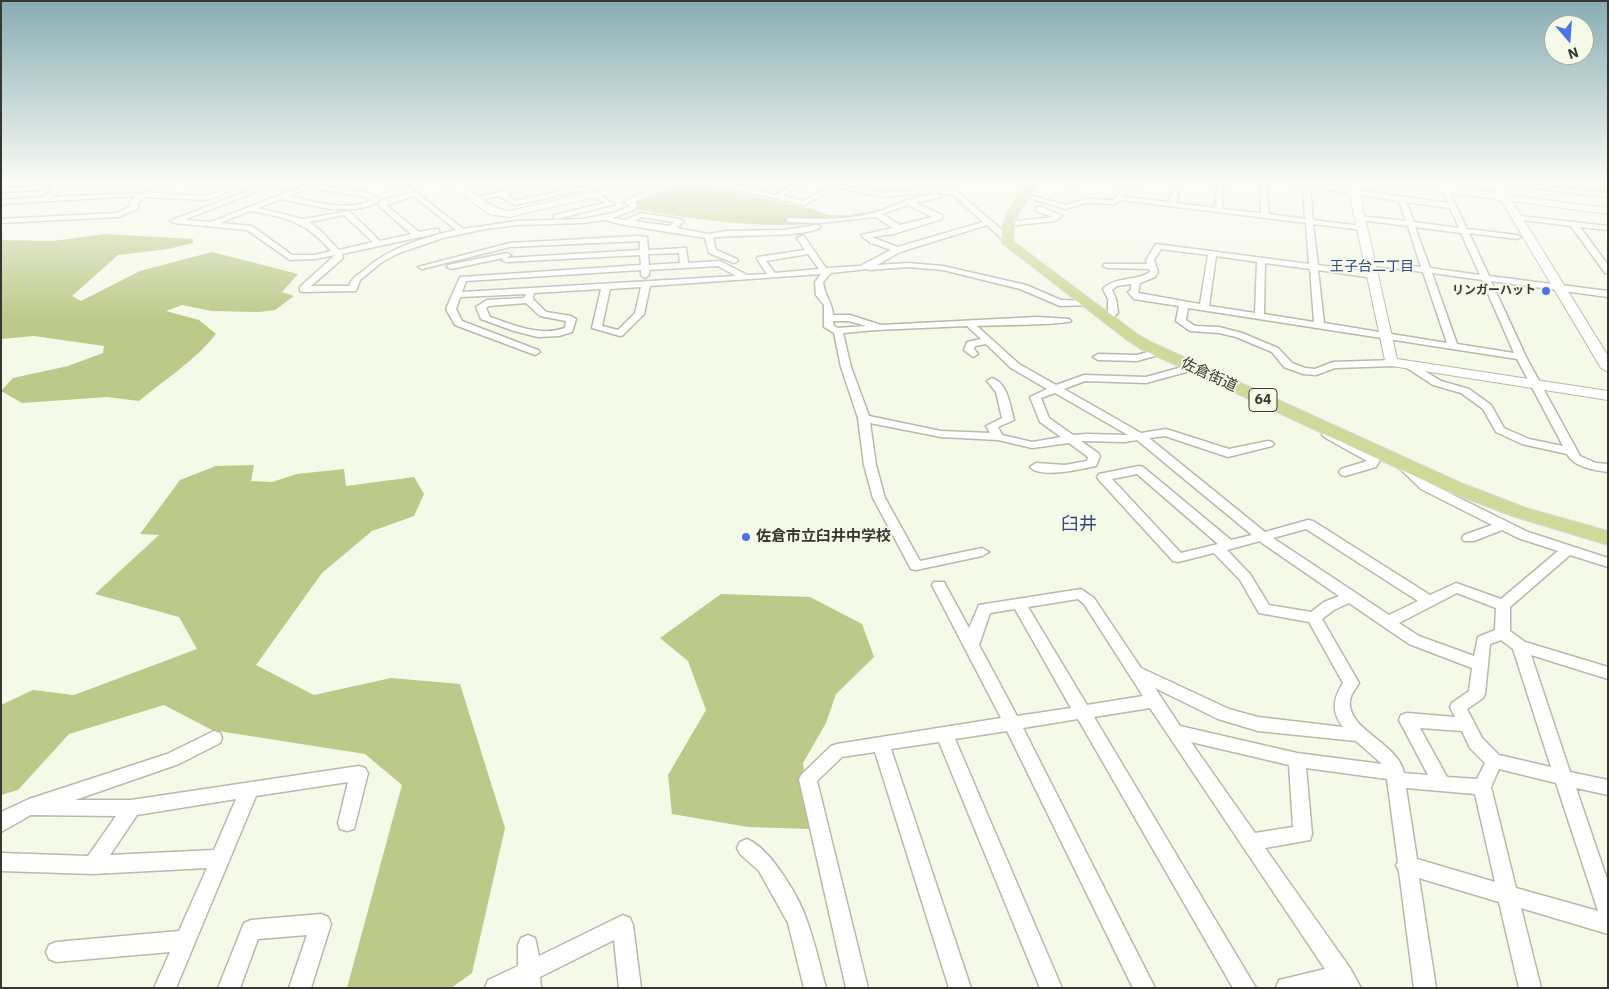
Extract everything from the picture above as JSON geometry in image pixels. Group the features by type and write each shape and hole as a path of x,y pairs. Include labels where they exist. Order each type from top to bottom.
{"main road":[{"path":"1008,232 1010,228"},
{"name":"佐倉街道","path":"1008,232 1014,248 1132,337 1159,352 1488,501 1608,538"}],"street":[{"path":"249,228 290,258 306,259 447,228"},
{"path":"312,228 340,256 303,289 353,289 356,279 366,275 384,258 432,239 483,228"},
{"path":"362,228 378,244"},
{"path":"409,228 417,235"},
{"path":"459,228 464,232"},
{"path":"665,228 709,236 726,233 784,232 809,228"},
{"path":"897,250 884,243 870,241 865,235 890,232 899,228"},
{"path":"862,268 897,250 969,228"},
{"path":"999,228 1008,232 1022,228"},
{"path":"1310,228 1319,326"},
{"path":"1362,228 1391,362 1607,397"},
{"path":"1412,228 1453,346"},
{"path":"1447,228 1517,237"},
{"path":"1522,228 1608,368"},
{"path":"1576,228 1608,271"},
{"path":"941,230 950,234"},
{"path":"1463,230 1521,357 1572,454"},
{"path":"709,236 712,251 728,257 750,278"},
{"path":"801,238 826,271"},
{"path":"606,285 597,328 620,333 639,314 645,283 645,252 644,239 510,245 444,260 422,268 428,272 435,272 460,265 506,260 569,256 645,252 683,250 684,265"},
{"path":"502,292 502,276 510,245"},
{"path":"1107,318 1113,313 1114,304 1107,290 1114,284 1140,280 1152,275 1154,272 1150,260 1159,246 1313,267 1426,270 1608,294"},
{"path":"773,276 761,259 810,252"},
{"path":"1204,308 1212,254"},
{"path":"563,288 569,256"},
{"path":"1259,317 1261,260"},
{"path":"535,352 458,323 451,309 463,279 566,271 720,263 750,278"},
{"path":"458,294 750,278 908,265 943,268 1023,287 1060,303 1086,303"},
{"path":"1107,266 1152,267"},
{"path":"826,271 819,282 820,295 828,305 829,327 836,330 971,325 1036,320 1066,321"},
{"path":"1140,280 1136,282 1135,291 1132,292 1137,297 1521,357"},
{"path":"528,300 531,290"},
{"path":"528,300 543,314 571,319 569,330 556,336 544,337 486,319 481,306 487,303 528,300"},
{"path":"1184,305 1181,321 1193,329 1219,330 1239,335 1275,350 1288,365 1303,371 1316,372 1333,365 1401,363 1437,383 1465,391 1487,407 1500,430 1526,442 1572,454 1593,466 1608,468"},
{"path":"829,318 850,318 880,328"},
{"path":"971,325 1015,366 1140,437 1263,537 1414,640 1480,665"},
{"path":"836,330 846,367 864,418 878,498 916,566 982,552"},
{"path":"973,354 969,350 970,344 988,341"},
{"path":"1098,357 1137,358 1159,352"},
{"path":"1036,467 1064,469 1092,463 1094,456 1044,420 1035,397 1084,378 1146,380 1193,367"},
{"path":"992,381 1001,392 1008,420 992,426 998,436"},
{"path":"864,418 941,434 998,436 1032,445 1086,436 1125,439 1166,432 1176,434 1211,449 1228,453 1268,444"},
{"path":"1333,431 1328,435 1374,460 1372,464 1345,472"},
{"path":"1399,462 1425,486 1503,525 1566,551 1608,563"},
{"path":"1314,618 1264,609 1245,577 1223,547 1139,470 1103,477 1178,558 1223,547 1263,537 1308,524 1429,601"},
{"path":"1470,538 1503,525"},
{"path":"1502,633 1503,605 1566,551"},
{"path":"939,585 1012,723 1144,988"},
{"path":"1388,622 1456,588 1503,605"},
{"path":"972,645 984,609 1081,594 1089,601 1174,731 1346,982 1287,988"},
{"path":"1314,618 1328,606 1350,597"},
{"path":"1019,604 1244,988"},
{"path":"1314,618 1351,683 1342,699 1341,708 1359,735 1393,766 1425,988"},
{"path":"1502,633 1520,646 1607,673"},
{"path":"1502,633 1483,641 1477,694 1458,707 1476,744 1494,761 1608,788"},
{"path":"1520,646 1608,912"},
{"path":"1135,672 1224,714 1258,724 1359,735"},
{"path":"858,988 808,779 837,751 1154,701"},
{"path":"1442,784 1407,720 1467,725"},
{"path":"1174,731 1297,760 1442,784 1482,787"},
{"path":"944,733 1051,988"},
{"path":"2,824 8,817 29,807 173,759 214,738"},
{"path":"881,744 960,988"},
{"path":"1251,842 1303,834 1297,760"},
{"path":"1494,761 1482,787 1510,896 1530,988"},
{"path":"29,807 131,808 359,772 348,823"},
{"path":"165,988 250,789"},
{"path":"93,865 131,808"},
{"path":"747,848 766,865 797,920 815,988"},
{"path":"1,862 93,865 222,858"},
{"path":"1406,865 1608,924"},
{"path":"229,988 251,930 321,924 300,988"},
{"path":"496,988 530,979 623,924 630,988"},
{"path":"56,952 187,940"},
{"path":"528,945 530,979"}],"green space":[{"path":"1,233 3,233 2,240 53,241 104,234 193,239 193,243 168,249 118,255 72,296 81,301 140,271 212,252 298,274 282,292 294,296 275,310 259,312 212,311 182,305 166,311 199,320 216,334 199,353 139,401 107,397 22,403 1,391 13,378 68,366 103,353 104,346 34,336 1,339"},
{"path":"254,465 251,481 272,482 297,474 344,469 346,486 414,477 424,494 414,516 372,531 322,573 256,665 314,695 391,678 460,684 505,828 472,973 451,988 347,988 402,785 365,754 212,730 164,705 69,734 18,790 1,795 1,705 33,690 74,695 197,649 179,617 95,594 159,535 140,534 180,480 216,466"},
{"path":"721,594 810,597 862,624 874,657 836,694 826,723 803,763 810,829 748,827 672,814 668,775 706,710 688,661 660,638"}],"place":[{"name":"リンガーハット","path":"1546,291"},
{"name":"佐倉市立臼井中学校","path":"746,537"}],"district":[{"name":"王子台二丁目","path":"1372,267"},
{"name":"臼井","path":"1079,525"}]}
